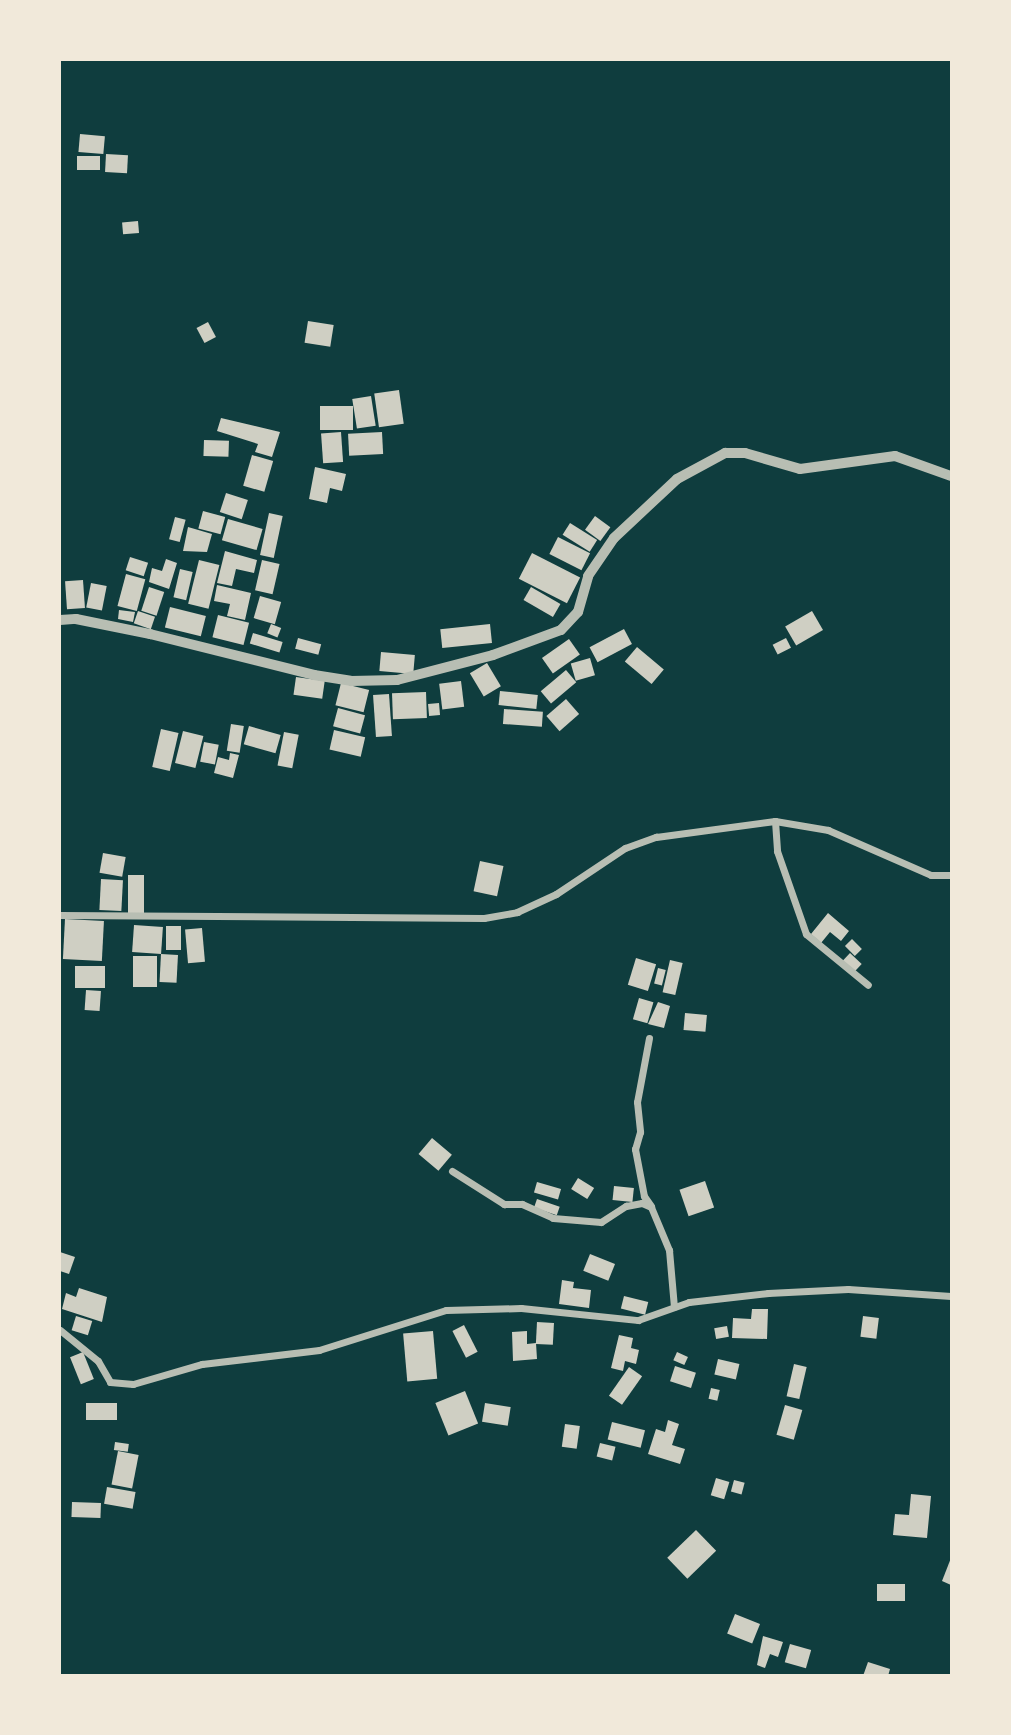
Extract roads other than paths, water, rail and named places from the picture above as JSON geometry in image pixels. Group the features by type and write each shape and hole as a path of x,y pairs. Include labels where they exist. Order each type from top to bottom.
{"street":[{"path":"60,620 76,619 150,634 314,675 351,681 397,680 493,655 561,629 578,612 588,576 614,538 677,479 725,453 745,453 800,469 895,456 951,476"},
{"path":"775,821 777,851 806,934 868,985"},
{"path":"60,915 484,918 517,912 556,894 625,848 656,837 775,821 828,830 931,875 951,875"},
{"path":"649,1038 637,1101 640,1132 635,1149 644,1196 652,1207 669,1250 674,1307"},
{"path":"452,1171 504,1204 522,1203 554,1218 601,1222 626,1206 642,1203 652,1207"},
{"path":"60,1330 98,1361 110,1381 133,1384 202,1364 319,1350 446,1310 521,1308 638,1320 674,1307 768,1293 848,1289 951,1296"}]}
